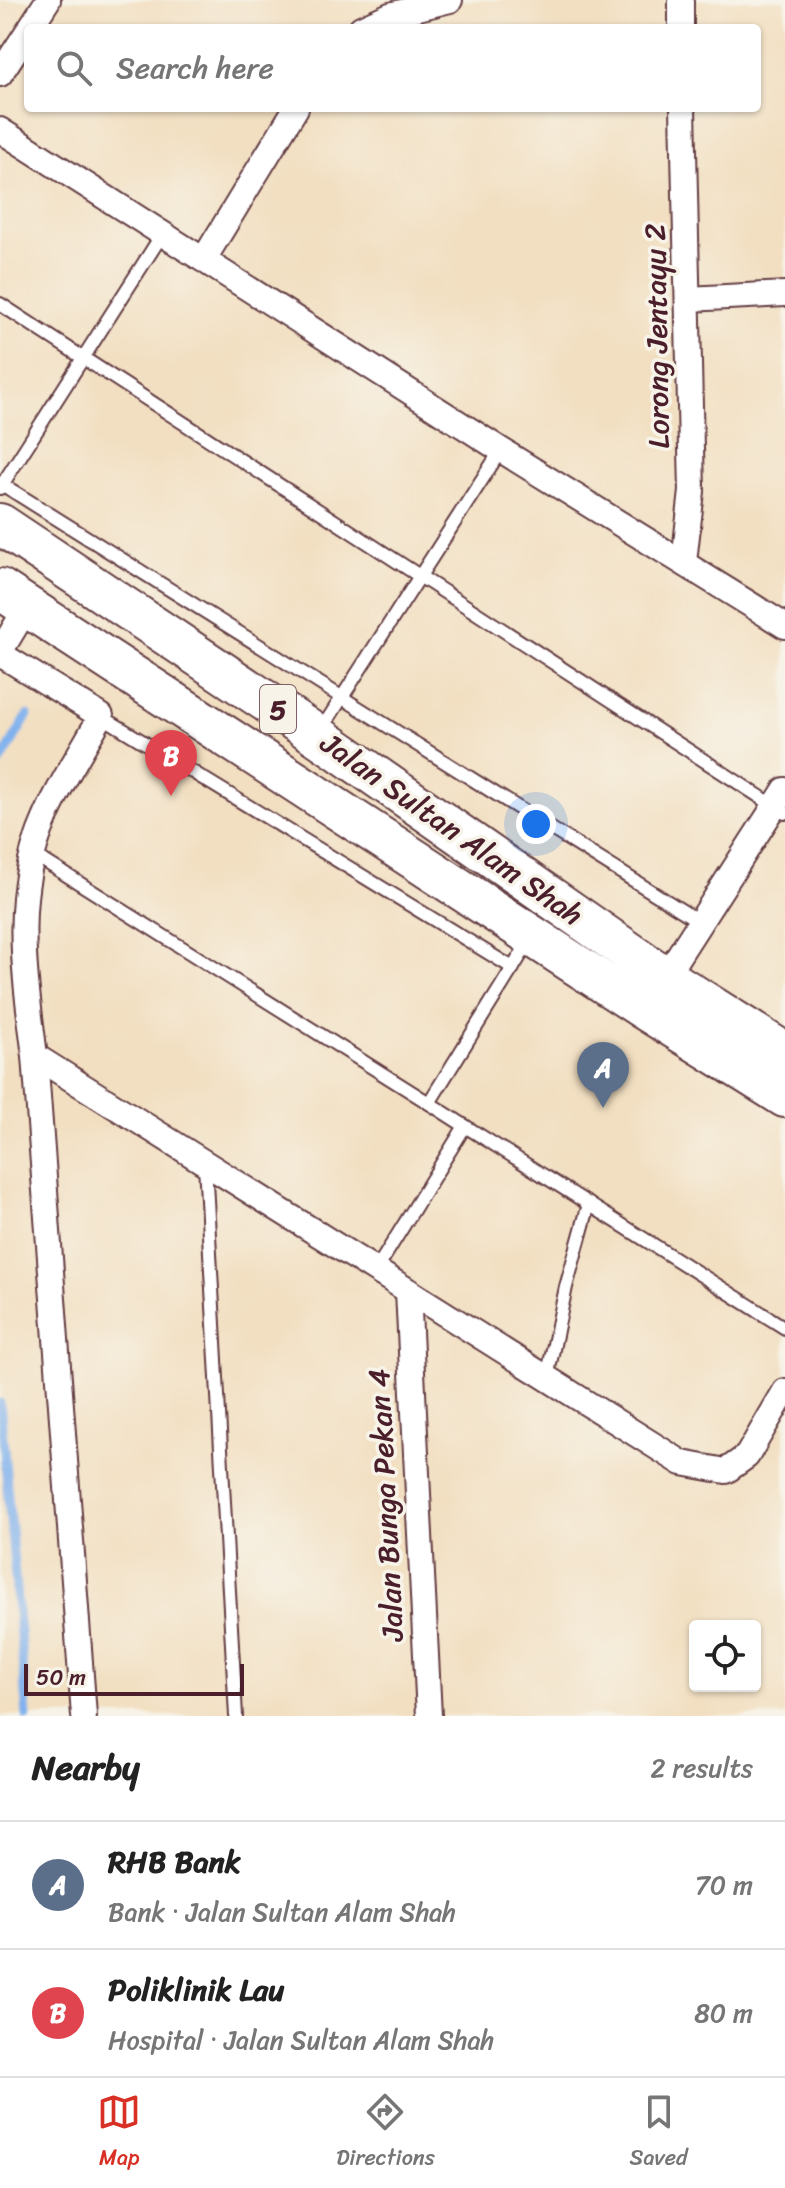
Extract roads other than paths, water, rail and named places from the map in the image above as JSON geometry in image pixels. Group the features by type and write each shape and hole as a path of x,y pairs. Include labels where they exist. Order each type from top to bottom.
{"highway":[{"name":"Jalan Sultan Alam Shah","path":"0,524 318,736 785,1097"},
{"name":"Jalan Sultan Alam Shah","path":"14,598 523,952 654,993 785,1053"}],"street":[{"path":"32,24 48,0"},
{"path":"370,24 390,15 450,0"},
{"path":"681,0 681,24"},
{"path":"0,74 24,37"},
{"path":"204,259 294,112"},
{"name":"Lorong Jentayu 2","path":"683,112 692,491 684,562"},
{"path":"0,130 501,450 785,626"},
{"path":"688,299 785,294"},
{"path":"14,598 0,653 101,716 44,819 23,902 24,969 35,1056 84,1716"},
{"path":"654,993 781,803"},
{"path":"35,1056 682,1463 726,1471 747,1456 785,1391"},
{"name":"Jalan Bunga Pekan 4","path":"408,1291 429,1716"}],"lane":[{"path":"163,233 1,485 700,922"},
{"path":"0,304 420,577 781,803"},
{"path":"318,736 501,450"},
{"path":"101,716 523,952 429,1103"},
{"path":"33,854 785,1328"},
{"path":"376,1270 465,1126"},
{"path":"205,1164 236,1716"},
{"path":"547,1378 566,1287 589,1204"}],"waterway":[{"path":"0,763 28,715"},
{"path":"0,1403 27,1716"}],"place":[{"name":"Poliklinik Lau","path":"171,796"},
{"name":"RHB Bank","path":"603,1108"}]}
